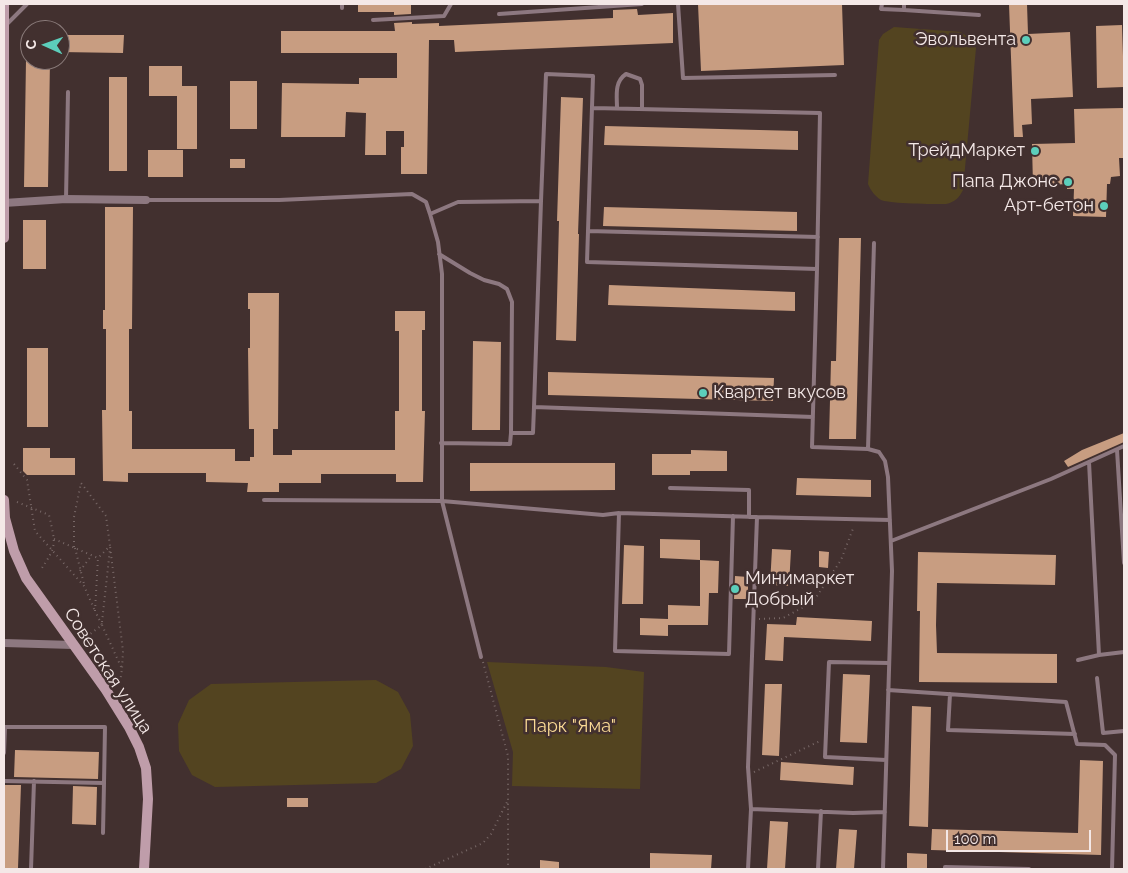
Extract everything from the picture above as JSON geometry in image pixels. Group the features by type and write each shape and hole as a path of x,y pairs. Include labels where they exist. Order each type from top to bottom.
{"main road":[{"path":"4,4 4,238"},
{"name":"Советская улица","path":"4,500 5,518 14,551 26,578 106,690 139,747 146,768 148,799 144,869"}],"street":[{"path":"4,203 66,199 146,200"},
{"path":"4,643 73,645"}],"lane":[{"path":"4,27 27,4"},
{"path":"373,20 444,16 451,4"},
{"path":"500,14 642,4"},
{"path":"678,4 683,78 835,75"},
{"path":"882,4 881,9 979,15"},
{"path":"904,4 904,10"},
{"path":"511,432 533,433 546,74 593,76 587,262 817,269"},
{"path":"617,108 617,84 620,78 626,74 640,79 642,85 642,109"},
{"path":"66,199 68,92"},
{"path":"593,108 820,113 812,447 868,449 879,452 885,461 888,477 891,541 883,869"},
{"path":"146,200 279,200 412,194 426,202 442,274 442,501 481,657"},
{"path":"430,214 458,202 541,201"},
{"path":"588,231 818,237"},
{"path":"868,449 874,243"},
{"path":"439,254 470,273 507,288 512,302 510,444 441,443"},
{"path":"534,407 813,417"},
{"path":"891,541 1089,462 1124,446"},
{"path":"1117,450 1124,563"},
{"path":"1089,462 1099,654"},
{"path":"670,488 749,490 749,517"},
{"path":"264,500 442,501 603,515 620,513 890,520"},
{"path":"620,513 615,651 729,654 733,516"},
{"path":"748,869 757,517"},
{"path":"1078,660 1099,654 1124,652"},
{"path":"886,760 825,757 830,662 889,663"},
{"path":"1097,678 1103,732 1124,731"},
{"path":"888,690 1066,702 1077,744 1106,745 1115,755 1112,869"},
{"path":"950,694 948,730 1075,734"},
{"path":"4,753 5,727 105,727 102,833"},
{"path":"4,781 104,782"},
{"path":"31,869 34,781"},
{"path":"751,809 853,813 885,812"},
{"path":"818,869 821,811"},
{"path":"945,869 946,867 1029,869"}],"path":[{"path":"14,464 26,480 35,531 84,586"},
{"path":"120,682 122,669 124,651 106,516 81,483 74,517 74,548 84,586 122,669"},
{"path":"16,502 48,515 54,540 53,552 40,571"},
{"path":"754,620 783,618 813,602 841,560 857,519"},
{"path":"54,540 98,558"},
{"path":"95,610 98,558 110,546"},
{"path":"86,637 102,625 110,546"},
{"path":"80,571 92,555"},
{"path":"481,657 508,756 508,869"},
{"path":"749,774 826,738"},
{"path":"424,869 483,843 491,834 508,800"}],"green space":[{"path":"894,27 961,32 973,41 976,48 963,190 956,199 946,204 881,200 868,184 879,40 883,34"},
{"name":"Парк \"Яма\"","path":"487,662 606,667 644,672 640,789 512,786 513,752"},
{"path":"376,680 398,692 410,714 413,746 401,769 376,783 215,787 192,775 179,751 178,724 189,700 211,684"}],"building":[{"path":"358,4 411,4 411,14 394,15 394,12 358,12"},
{"path":"698,4 842,4 844,65 701,71"},
{"path":"1009,4 1027,4 1028,34 1070,32 1073,97 1031,99 1032,124 1022,125 1023,137 1014,137"},
{"path":"637,9 638,15 673,13 673,43 455,52 454,40 429,40 427,174 401,174 401,147 404,147 404,131 386,131 386,155 365,155 366,113 346,112 345,137 281,137 282,83 359,84 359,78 397,78 397,53 281,53 281,31 395,31 394,23 439,23 439,26 613,18 613,10"},
{"path":"1122,25 1124,87 1097,88 1096,26"},
{"path":"70,35 124,35 123,53 70,52"},
{"path":"149,66 182,66 182,86 197,86 197,149 177,149 177,96 149,96"},
{"path":"26,70 50,70 48,187 24,187"},
{"path":"109,77 127,77 127,171 109,171"},
{"path":"230,81 257,81 257,129 230,129"},
{"path":"561,97 583,98 576,341 556,340"},
{"path":"1124,108 1124,158 1119,158 1120,176 1111,177 1110,184 1107,184 1106,217 1073,216 1074,189 1067,189 1067,184 1033,186 1032,144 1075,143 1074,109"},
{"path":"605,126 798,131 798,150 604,145"},
{"path":"148,150 183,150 183,177 148,177"},
{"path":"230,159 245,159 245,168 230,168"},
{"path":"105,207 133,207 132,329 129,329 129,411 132,411 132,449 235,449 235,461 250,461 250,457 254,457 254,429 249,429 248,348 250,348 250,309 248,309 248,293 279,293 278,429 273,429 273,455 292,455 292,450 395,450 395,411 399,411 399,331 395,331 395,311 425,311 425,330 422,330 422,411 425,411 423,482 396,482 396,474 321,474 321,483 279,483 279,492 247,492 248,483 206,482 206,473 128,473 128,482 103,481 102,410 106,410 106,329 103,329 103,310 105,310"},
{"path":"604,207 797,212 797,231 603,226"},
{"path":"23,220 46,220 46,269 23,269"},
{"path":"839,238 861,238 856,439 829,439 831,361 836,361"},
{"path":"609,285 795,292 795,311 608,305"},
{"path":"473,341 501,342 500,430 472,430"},
{"path":"27,348 48,348 48,427 27,427"},
{"path":"548,372 774,378 773,401 548,395"},
{"path":"1124,433 1124,442 1068,467 1064,461 1082,450"},
{"path":"23,448 50,448 50,458 75,458 75,475 27,475 23,471"},
{"path":"691,450 727,451 727,471 690,471 690,475 652,475 652,454 691,454"},
{"path":"470,463 615,463 615,490 470,491"},
{"path":"797,478 871,480 871,497 796,495"},
{"path":"660,539 700,540 700,560 660,558"},
{"path":"624,545 644,546 643,604 622,604"},
{"path":"772,549 791,550 789,586 770,585"},
{"path":"819,551 829,552 828,568 819,567"},
{"path":"918,552 1056,555 1055,585 937,583 936,625 937,653 1057,654 1057,683 919,682 920,611 917,611"},
{"path":"700,560 719,561 718,593 709,593 708,625 668,625 668,605 700,606"},
{"path":"735,576 748,577 748,599 734,599"},
{"path":"797,617 872,621 871,641 784,637 783,661 765,660 767,624 796,625"},
{"path":"640,618 668,619 668,636 640,635"},
{"path":"843,674 870,675 867,743 840,742"},
{"path":"765,684 782,684 779,756 762,755"},
{"path":"912,706 931,707 928,827 909,826"},
{"path":"15,750 99,752 98,779 14,777"},
{"path":"1080,760 1103,761 1101,855 931,850 932,829 1078,833"},
{"path":"781,762 854,767 853,785 780,780"},
{"path":"4,785 21,785 18,868 4,868"},
{"path":"73,786 97,787 96,825 72,824"},
{"path":"287,798 308,798 308,807 287,807"},
{"path":"770,821 788,822 785,869 767,869"},
{"path":"839,829 857,830 854,869 836,869"},
{"path":"650,853 712,855 711,869 650,869"},
{"path":"907,853 927,854 927,869 907,869"},
{"path":"540,860 559,862 559,869 540,869"}],"place":[{"name":"Эвольвента","path":"1026,40"},
{"name":"ТрейдМаркет","path":"1035,151"},
{"name":"Папа Джонс","path":"1068,182"},
{"name":"Арт-бетон","path":"1104,206"},
{"name":"Квартет вкусов","path":"703,393"},
{"name":"Минимаркет Добрый","path":"735,589"}]}
